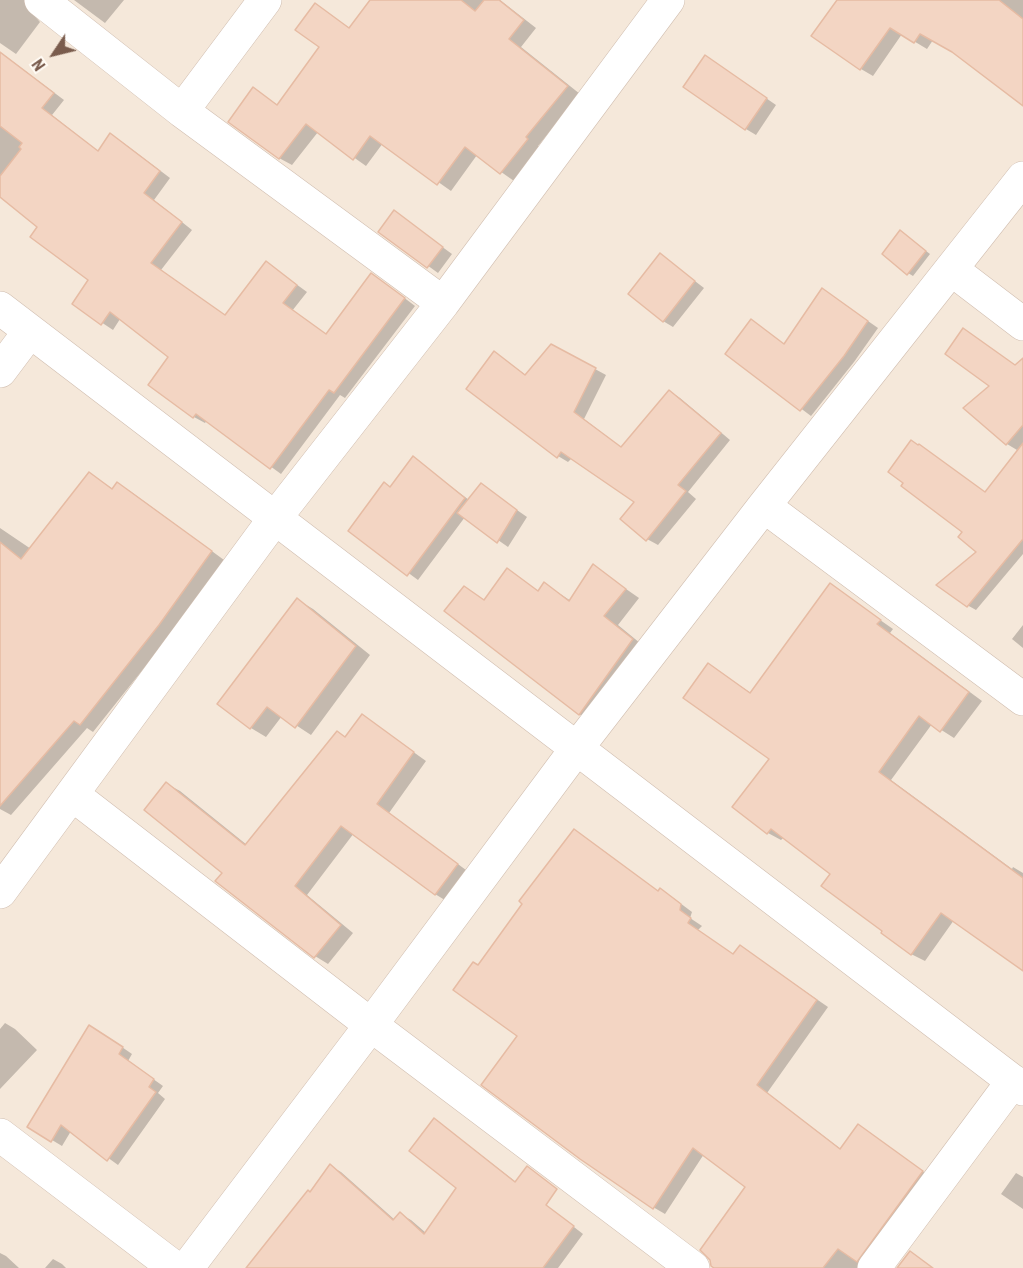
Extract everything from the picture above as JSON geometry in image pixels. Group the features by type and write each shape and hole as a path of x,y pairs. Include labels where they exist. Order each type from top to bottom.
{"street":[{"path":"41,0 182,111 443,303"},
{"path":"182,111 265,0"},
{"path":"0,892 275,518 443,303 668,0"},
{"path":"187,1268 577,748 764,506 1023,178"},
{"path":"951,269 1023,324"},
{"path":"0,308 1018,1085 874,1268"},
{"path":"0,371 30,331"},
{"path":"764,506 1023,699"},
{"path":"72,795 693,1268"},
{"path":"0,1135 174,1268"}],"shaded area":[{"path":"0,0 1023,0 1023,1268 0,1268"}],"building":[{"path":"370,0 461,0 475,11 484,0 499,0 524,20 509,39 568,86 526,137 528,139 500,174 465,147 437,185 370,136 353,160 306,124 279,159 228,122 253,87 277,105 319,47 295,30 315,3 349,28"},
{"path":"837,0 999,0 1023,19 1023,106 952,52 920,34 914,43 890,28 860,70 811,36"},
{"path":"0,52 54,93 42,108 98,151 110,133 160,171 144,193 182,222 151,263 225,315 266,261 297,285 283,303 326,334 371,273 405,298 334,393 329,390 270,469 196,414 193,418 148,385 168,357 110,312 101,325 72,304 88,280 30,237 37,227 0,197 0,176 21,149 19,147 22,143 0,126"},
{"path":"705,55 767,98 745,130 683,87"},
{"path":"394,210 443,247 427,268 378,232"},
{"path":"900,230 926,251 907,275 882,254"},
{"path":"660,253 695,281 663,322 628,294"},
{"path":"822,288 868,321 844,356 800,411 725,354 751,319 784,344"},
{"path":"963,328 1015,365 1023,358 1023,425 1006,445 963,408 989,386 945,354"},
{"path":"551,344 596,368 574,412 621,447 669,390 721,433 678,485 686,491 646,541 620,519 634,502 561,452 557,458 466,389 494,351 525,375"},
{"path":"911,440 985,492 1023,443 1023,539 967,607 936,585 976,552 958,537 962,532 901,486 903,483 888,472"},
{"path":"413,456 465,498 407,576 348,531 384,482 390,487"},
{"path":"89,472 112,489 117,482 212,551 159,625 80,725 74,721 0,806 0,542 21,559"},
{"path":"481,483 517,510 497,543 457,513"},
{"path":"593,564 626,589 604,616 633,639 579,715 444,611 464,586 484,600 507,568 538,591 544,582 569,601"},
{"path":"830,583 881,620 877,624 969,692 940,732 919,716 879,772 1023,878 1023,971 941,913 911,955 821,886 830,874 771,829 767,834 732,807 769,759 683,698 708,663 750,693"},
{"path":"297,598 356,646 295,728 267,707 250,729 217,704"},
{"path":"362,714 414,752 377,804 458,864 435,895 341,826 295,886 341,925 314,958 215,881 222,873 144,810 166,782 245,845 337,731 345,737"},
{"path":"574,829 658,891 660,888 681,904 680,910 691,918 688,923 733,954 740,945 817,1000 757,1085 840,1149 858,1124 923,1171 857,1262 838,1249 823,1268 714,1268 700,1250 745,1187 693,1148 653,1209 580,1159 481,1085 517,1036 453,990 473,962 478,965 522,904 519,901"},
{"path":"89,1025 123,1047 119,1054 154,1079 149,1087 156,1092 107,1161 61,1125 51,1142 27,1127"},
{"path":"434,1118 515,1182 527,1166 557,1189 546,1205 574,1226 543,1268 246,1268 308,1190 310,1192 330,1164 393,1220 400,1212 424,1234 456,1188 409,1151"},
{"path":"910,1251 933,1268 897,1268"}]}
